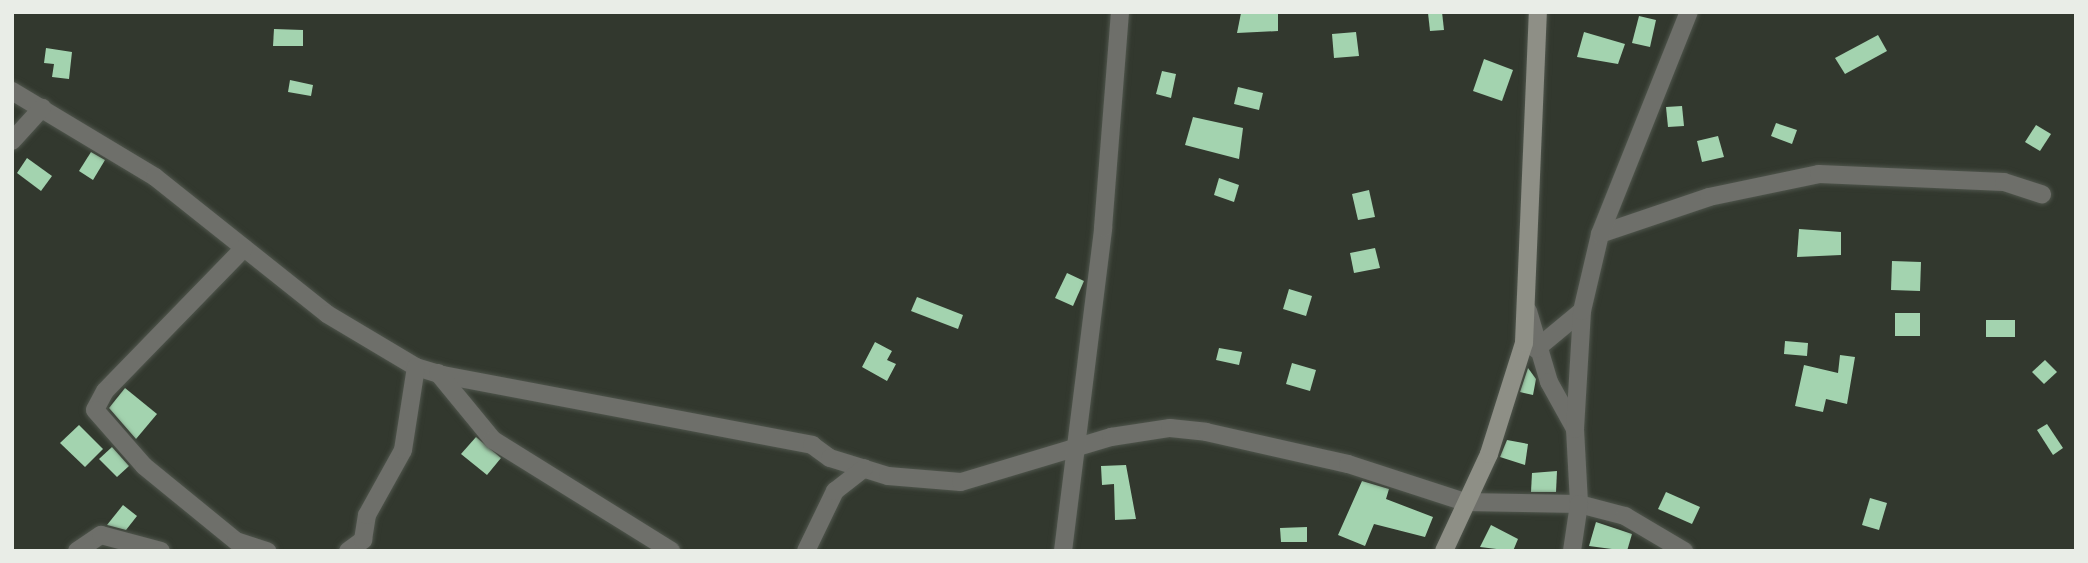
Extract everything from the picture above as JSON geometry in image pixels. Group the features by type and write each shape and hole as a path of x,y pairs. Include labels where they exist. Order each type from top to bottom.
{"street":[{"path":"1063,551 1077,446 1120,12"},
{"path":"1444,551 1510,394 1527,304 1538,12"},
{"path":"1572,551 1579,504 1575,429 1582,311 1600,234 1692,15"},
{"path":"12,91 155,177 327,314 416,367 812,445 864,468 961,481 1077,446 1170,428 1206,432 1348,464 1465,502 1579,504 1625,516 1684,551"},
{"path":"12,141 42,107"},
{"path":"1600,234 1709,197 1819,174 2004,182 2042,194"},
{"path":"244,248 105,391 95,410 144,466 236,541 267,551"},
{"path":"1527,304 1536,349 1575,429"},
{"path":"1536,349 1582,311"},
{"path":"348,551 363,540 367,514 403,450 416,367"},
{"path":"438,373 493,440 671,551"},
{"path":"806,551 835,491 864,468"},
{"path":"78,551 101,535 161,551"}],"building":[{"path":"1278,12 1278,31 1237,33 1241,13"},
{"path":"1442,12 1444,30 1430,31 1428,13"},
{"path":"1639,16 1656,20 1650,47 1632,43"},
{"path":"274,29 303,30 303,46 273,46"},
{"path":"1356,32 1359,56 1334,58 1332,34"},
{"path":"1584,32 1625,44 1618,64 1577,57"},
{"path":"1878,35 1887,51 1845,74 1835,58"},
{"path":"46,48 72,52 69,79 52,77 54,64 44,63"},
{"path":"1484,59 1513,70 1502,101 1473,91"},
{"path":"1162,71 1176,74 1171,98 1156,94"},
{"path":"290,80 313,85 311,96 288,92"},
{"path":"1238,87 1263,93 1259,110 1234,104"},
{"path":"1682,106 1684,126 1668,127 1666,107"},
{"path":"1193,117 1243,128 1239,159 1185,145"},
{"path":"1776,123 1797,130 1792,144 1771,136"},
{"path":"2036,125 2051,134 2040,151 2025,142"},
{"path":"1718,136 1724,157 1702,162 1697,141"},
{"path":"91,152 105,160 93,180 79,171"},
{"path":"27,158 52,176 41,191 17,173"},
{"path":"1219,178 1239,185 1234,202 1214,195"},
{"path":"1369,190 1375,217 1358,220 1352,194"},
{"path":"1799,229 1841,232 1841,255 1797,257"},
{"path":"1375,248 1380,268 1354,273 1350,253"},
{"path":"1892,261 1921,262 1920,291 1891,290"},
{"path":"1067,273 1084,281 1073,306 1055,298"},
{"path":"1289,289 1312,296 1306,316 1283,309"},
{"path":"917,297 963,315 958,329 911,311"},
{"path":"1895,313 1920,313 1920,336 1895,336"},
{"path":"1986,320 2015,320 2015,337 1986,337"},
{"path":"1785,341 1808,343 1807,356 1784,354"},
{"path":"875,342 892,351 887,360 896,364 887,381 862,367"},
{"path":"1219,348 1242,352 1239,365 1216,360"},
{"path":"1840,355 1855,357 1847,404 1826,399 1823,412 1795,406 1804,365 1838,373"},
{"path":"2045,360 2057,372 2044,384 2032,372"},
{"path":"1292,363 1316,370 1310,391 1286,384"},
{"path":"1528,368 1536,379 1533,395 1520,392"},
{"path":"125,388 157,414 136,439 109,408"},
{"path":"2047,424 2063,448 2053,455 2037,430"},
{"path":"79,425 103,449 85,467 60,443"},
{"path":"476,437 501,458 487,475 461,454"},
{"path":"1507,440 1528,444 1525,465 1500,457"},
{"path":"112,447 129,466 117,477 99,459"},
{"path":"1126,465 1136,519 1115,520 1114,484 1102,485 1101,466"},
{"path":"1557,471 1556,492 1531,492 1532,473"},
{"path":"1362,481 1389,489 1386,499 1433,517 1425,537 1374,524 1365,546 1338,535"},
{"path":"1666,492 1700,507 1692,524 1658,509"},
{"path":"1870,498 1887,503 1879,530 1862,525"},
{"path":"123,505 137,516 126,530 107,525"},
{"path":"1596,522 1632,534 1627,551 1589,546"},
{"path":"1491,525 1518,539 1513,551 1480,547"},
{"path":"1307,527 1307,542 1281,542 1280,528"}]}
